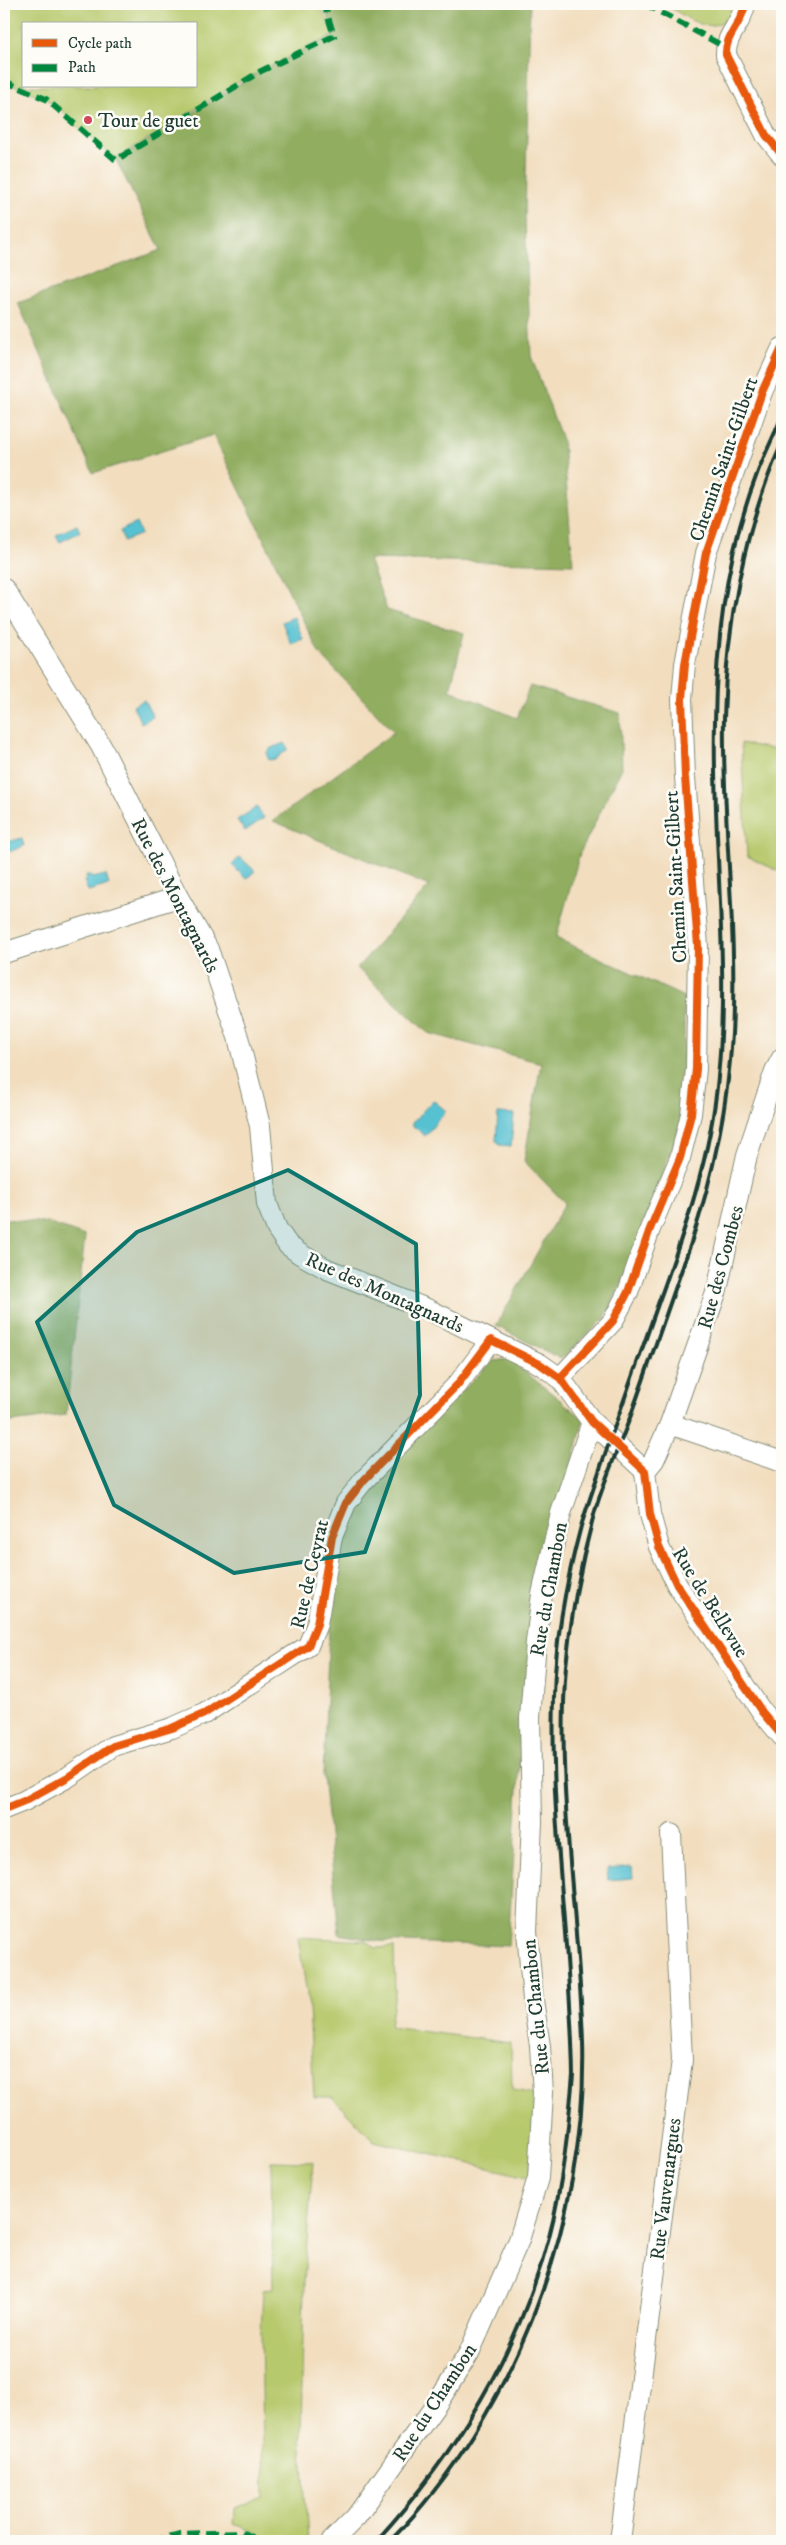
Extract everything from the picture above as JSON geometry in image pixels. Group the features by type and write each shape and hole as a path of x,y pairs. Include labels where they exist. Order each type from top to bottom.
{"street":[{"path":"745,4 744,16 727,42 726,55 766,135 782,155"},
{"name":"Chemin Saint-Gilbert","path":"560,1378 613,1321 628,1292 650,1229 680,1158 691,1114 696,1069 698,946 684,758 682,700 685,664 706,553 762,392 781,353"},
{"name":"Rue des Montagnards","path":"4,589 101,746 178,897 208,949 238,1037 260,1126 267,1204 283,1237 300,1254 313,1262 427,1309 540,1364 560,1378 592,1422 645,1471"},
{"path":"4,953 178,897"},
{"name":"Rue des Combes","path":"645,1471 654,1460 670,1424 717,1290 747,1155 775,1071 782,1058"},
{"name":"Rue de Ceyrat","path":"4,1808 24,1801 68,1777 113,1746 172,1728 204,1714 308,1646 321,1608 326,1560 332,1537 346,1503 364,1480 458,1384 491,1340"},
{"name":"Rue du Chambon","path":"332,2541 356,2517 438,2402 469,2354 519,2240 538,2178 543,2093 540,2046 533,2000 527,1931 532,1822 530,1718 542,1594 561,1513 592,1422"},
{"path":"670,1424 782,1462"},
{"name":"Rue de Bellevue","path":"645,1471 650,1514 659,1547 678,1585 762,1712 782,1736"},
{"name":"Rue Vauvenargues","path":"620,2541 682,2060 671,1834"}],"highlighted area":[{"path":"288,1170 416,1244 420,1395 365,1552 234,1573 114,1505 37,1322 137,1232"}],"green space":[{"path":"4,4 320,4 333,35 239,82 115,159 73,123 64,112 46,99 4,81"},
{"path":"324,4 530,4 525,219 531,356 563,442 573,564 369,559 387,610 464,633 450,690 517,718 530,686 620,713 622,768 580,853 556,938 684,997 684,1115 627,1272 605,1318 561,1359 496,1326 565,1203 524,1161 541,1063 428,1033 357,968 429,886 273,821 394,732 319,653 213,435 93,473 18,303 161,250 116,160 261,71 334,36"},
{"path":"662,4 738,4 732,14 726,19 718,24 710,25 694,21"},
{"path":"741,743 782,751 782,873 747,856"},
{"path":"4,1219 48,1223 85,1236 66,1415 4,1423"},
{"path":"509,1359 584,1419 536,1607 519,1774 508,1946 377,1941 339,1934 323,1775 329,1630 340,1534 355,1502 401,1452 492,1361"},
{"path":"298,1937 367,1941 376,1948 394,1947 395,1993 390,2027 511,2043 512,2090 536,2094 531,2178 374,2141 332,2097 314,2097 309,2007"},
{"path":"271,2161 313,2162 304,2282 301,2433 308,2541 275,2541 234,2524 235,2509 264,2497 261,2332 263,2290 273,2289"}],"water":[{"path":"136,523 141,534 124,541 120,531"},
{"path":"77,525 80,532 60,542 56,535"},
{"path":"294,617 303,639 291,644 282,622"},
{"path":"144,700 153,717 141,723 133,706"},
{"path":"285,743 288,749 276,759 269,760 266,753 271,748"},
{"path":"257,807 264,818 245,831 237,820"},
{"path":"22,838 24,846 4,854 4,843"},
{"path":"240,857 255,871 246,879 232,865"},
{"path":"86,875 91,875 92,878 106,875 109,885 88,891 84,881 87,879"},
{"path":"433,1100 446,1111 425,1136 411,1124"},
{"path":"498,1113 514,1114 511,1146 499,1145 499,1142 496,1141"},
{"path":"632,1867 633,1878 608,1880 607,1869"}],"railway":[{"path":"376,2541 405,2508 458,2437 502,2361 536,2279 549,2237 558,2197 573,2075 569,1980 555,1792 554,1697 559,1632 566,1589 581,1526 696,1192 715,1106 721,1032 722,988 715,766 716,691 721,628 725,596 738,534 760,467 782,416"},
{"path":"390,2541 434,2490 474,2434 507,2374 535,2311 557,2245 573,2177 581,2109 583,2042 564,1760 564,1713 568,1646 577,1588 595,1511 690,1246 706,1194 723,1115 730,1061 733,995 732,916 724,757 724,718 729,648 733,613 747,543 757,509 782,443"}],"marked path":[{"path":"4,81 46,99 116,160 261,71 334,36 324,4"},
{"path":"645,4 725,47"},
{"path":"152,2541 180,2534 241,2532 259,2541"}],"cycle path":[{"path":"745,4 741,18 728,41 726,55 766,135 782,155"},
{"path":"560,1378 613,1321 628,1292 650,1229 680,1158 691,1114 696,1069 698,946 685,777 682,699 685,664 706,553 762,392 782,348"},
{"path":"4,1809 24,1801 68,1777 113,1746 172,1728 204,1714 308,1646 317,1624 332,1537 346,1503 364,1480 458,1384 491,1340 540,1364 560,1378 592,1422 645,1471 650,1514 659,1547 677,1585 762,1712 782,1736"}],"place":[{"name":"Tour de guet","path":"88,120"}]}
